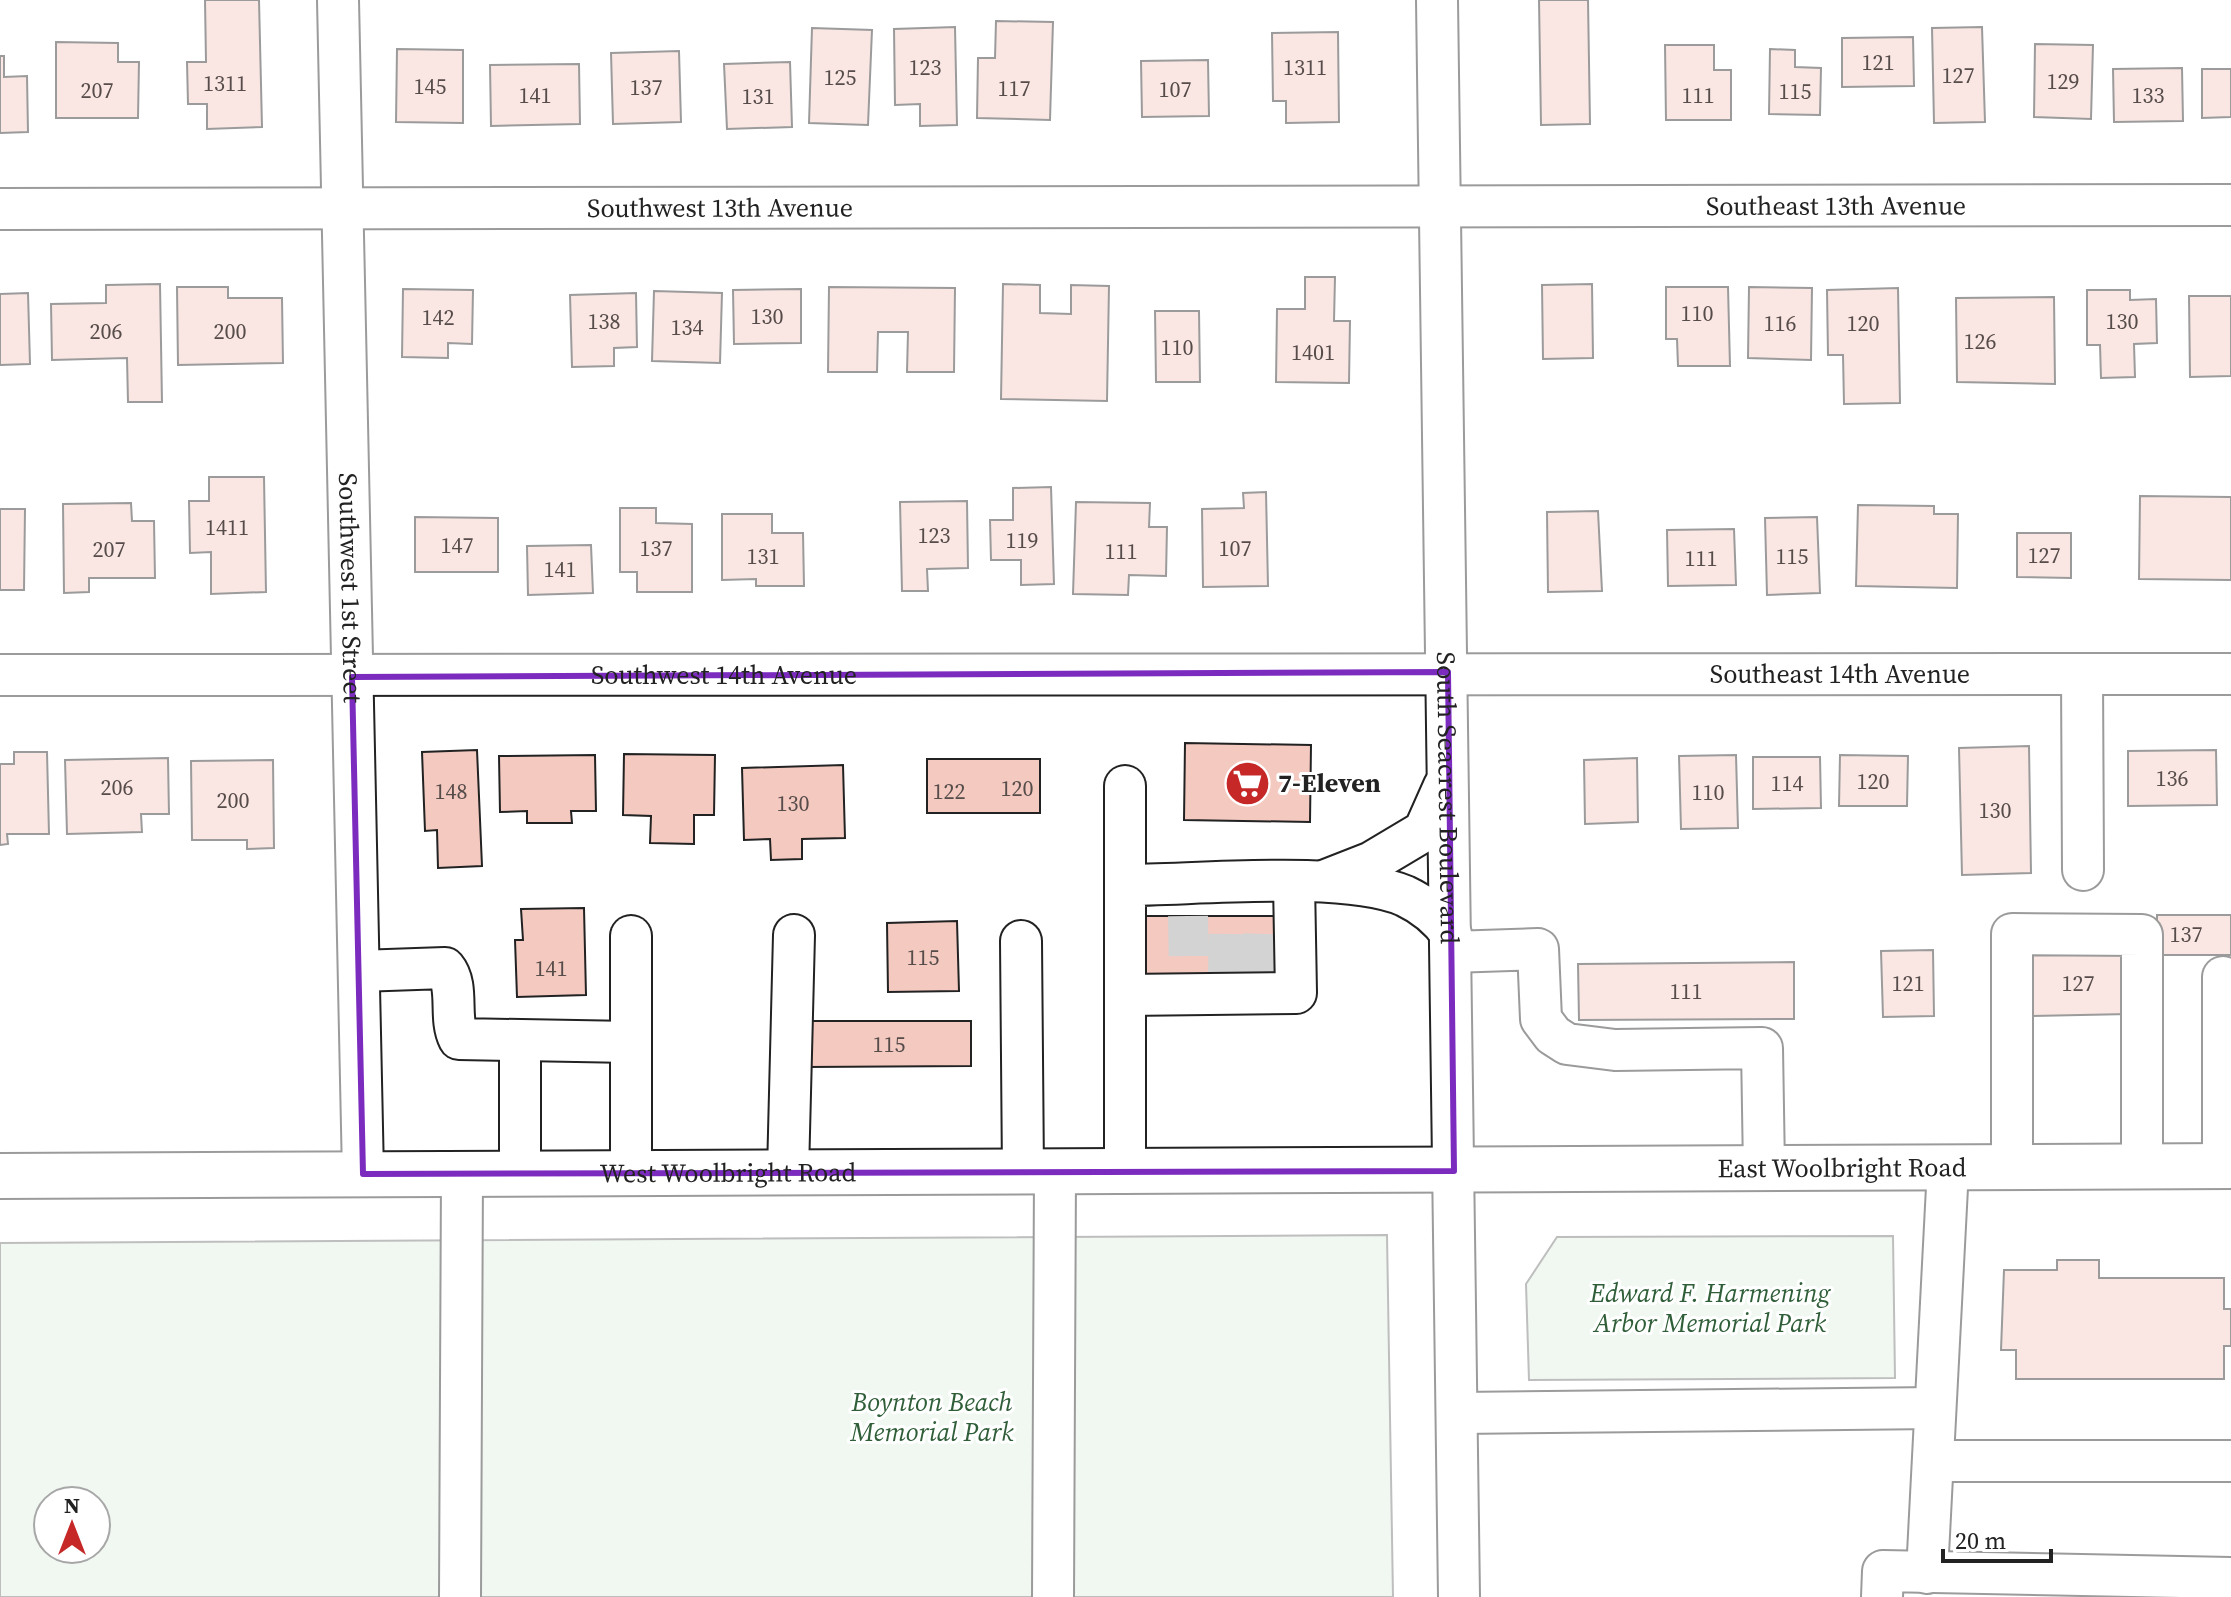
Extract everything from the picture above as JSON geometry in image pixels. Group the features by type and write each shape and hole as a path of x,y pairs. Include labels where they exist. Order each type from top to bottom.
{"main road":[{"name":"East Woolbright Road","path":"1454,1171 2227,1166"},
{"name":"West Woolbright Road","path":"0,1176 1454,1171"}],"street":[{"name":"Southwest 1st Street","path":"338,0 363,1174"},
{"name":"South Seacrest Boulevard","path":"1437,0 1459,1597"},
{"name":"Southeast 13th Avenue","path":"1441,206 2231,205"},
{"name":"Southwest 13th Avenue","path":"0,209 1441,206"},
{"name":"Southeast 14th Avenue","path":"1448,672 2231,674"},
{"name":"Southwest 14th Avenue","path":"0,675 352,677 1448,672"},
{"path":"2082,674 2083,870"},
{"path":"1266,894 1372,862 1424,831 1441,796 1449,763"},
{"path":"1125,786 1158,898 1190,985 1125,1173"},
{"path":"1158,898 1365,887 1403,896 1438,915 1451,943 1538,949 1541,1019 1553,1035 1567,1044 1615,1050 1762,1048 1764,1169"},
{"path":"1190,985 1296,993 1266,894"},
{"path":"2012,1169 2012,934 2142,935 2142,1168"},
{"path":"788,1172 794,935"},
{"path":"631,936 631,1174"},
{"path":"1021,941 1039,1173 1053,1597"},
{"path":"359,971 445,968 451,976 452,1026 459,1039 631,1042"},
{"path":"2223,977 2227,1166"},
{"path":"520,1041 520,1174"},
{"path":"1927,1573 1948,1168"},
{"path":"460,1597 462,1174"},
{"path":"1458,1413 1935,1408"},
{"path":"1933,1461 2231,1461"},
{"path":"1882,1597 1883,1571 2231,1578"}],"highlighted area":[{"path":"1448,672 1454,1171 363,1174 352,677"}],"green space":[{"name":"Boynton Beach Memorial Park","path":"1387,1235 1393,1597 0,1597 0,1243"},
{"name":"Edward F. Harmening Arbor Memorial Park","path":"1893,1236 1895,1378 1529,1380 1526,1284 1557,1237"}],"building":[{"path":"205,0 259,0 262,127 207,129 207,104 188,104 187,62 206,62"},
{"path":"1539,0 1588,0 1590,124 1541,125"},
{"path":"996,21 1053,22 1050,120 977,118 978,58 995,58"},
{"path":"955,27 957,125 920,126 920,104 895,105 894,29"},
{"path":"1982,27 1985,122 1934,123 1932,28"},
{"path":"812,28 872,30 868,125 809,123"},
{"path":"1338,32 1339,122 1286,123 1286,101 1273,101 1272,33"},
{"path":"1913,37 1914,86 1842,87 1842,38"},
{"path":"56,42 118,43 118,62 139,62 138,118 56,118"},
{"path":"2035,44 2093,45 2091,119 2034,117"},
{"path":"1665,45 1714,45 1714,70 1731,70 1731,120 1666,120"},
{"path":"397,49 463,50 463,123 396,122"},
{"path":"1770,49 1795,50 1795,67 1821,68 1820,115 1769,114"},
{"path":"679,51 681,122 613,124 611,53"},
{"path":"0,56 4,56 4,77 27,76 28,132 0,133"},
{"path":"1208,60 1209,116 1142,117 1141,61"},
{"path":"790,62 792,127 727,129 724,64"},
{"path":"579,64 580,124 491,126 490,65"},
{"path":"2182,68 2183,121 2114,122 2113,69"},
{"path":"2202,69 2231,69 2231,117 2202,118"},
{"path":"1305,277 1335,277 1334,321 1350,321 1349,383 1276,382 1277,309 1305,309"},
{"path":"160,284 162,402 128,402 127,358 52,360 51,304 106,303 106,285"},
{"path":"1003,284 1040,285 1040,313 1071,314 1071,285 1109,286 1107,401 1001,399"},
{"path":"1592,284 1593,358 1543,359 1542,285"},
{"path":"177,287 228,287 228,298 282,298 283,363 178,365"},
{"path":"829,287 955,288 954,372 907,372 908,332 878,332 877,372 828,372"},
{"path":"1666,287 1728,287 1730,366 1678,366 1677,339 1666,339"},
{"path":"1749,287 1812,288 1811,360 1748,358"},
{"path":"1898,288 1900,403 1844,404 1843,355 1828,355 1827,290"},
{"path":"403,289 473,290 472,344 448,343 448,358 402,357"},
{"path":"801,289 801,343 734,344 733,290"},
{"path":"2087,290 2130,290 2130,300 2156,299 2157,343 2134,344 2135,377 2101,378 2100,345 2087,345"},
{"path":"654,291 722,293 720,363 652,361"},
{"path":"28,293 30,364 0,365 0,294"},
{"path":"636,293 637,347 614,348 614,366 572,367 570,295"},
{"path":"2189,296 2231,296 2231,376 2190,377"},
{"path":"2054,297 2055,384 1957,382 1956,298"},
{"path":"1155,311 1199,311 1200,382 1156,382"},
{"path":"209,477 264,477 266,592 211,594 211,552 190,553 189,501 209,501"},
{"path":"1051,487 1054,584 1021,585 1021,560 991,560 990,520 1013,520 1013,488"},
{"path":"1266,492 1268,586 1203,587 1202,509 1244,508 1243,493"},
{"path":"2140,496 2231,497 2231,580 2139,579"},
{"path":"967,501 968,568 927,569 928,591 902,591 900,502"},
{"path":"1076,502 1150,503 1149,527 1167,527 1166,576 1129,575 1128,595 1073,594"},
{"path":"131,503 132,521 154,521 155,578 89,578 89,592 64,593 63,504"},
{"path":"1858,505 1934,506 1934,514 1958,514 1957,588 1856,586"},
{"path":"620,508 656,508 656,523 692,524 692,592 637,592 637,572 620,572"},
{"path":"0,509 25,509 24,590 0,590"},
{"path":"1598,511 1602,591 1548,592 1547,512"},
{"path":"722,514 772,514 772,533 803,533 804,586 756,586 756,579 722,580"},
{"path":"415,517 498,518 498,572 415,572"},
{"path":"1817,517 1820,593 1767,595 1765,518"},
{"path":"1734,529 1736,585 1668,586 1667,530"},
{"path":"2017,533 2071,533 2071,578 2017,577"},
{"path":"591,545 593,593 528,595 527,546"},
{"name":"7-Eleven","path":"1185,743 1311,745 1310,822 1184,820"},
{"path":"2029,746 2031,873 1962,875 1959,748"},
{"path":"477,750 482,866 438,868 437,830 425,831 422,752"},
{"path":"2216,750 2217,805 2128,806 2128,751"},
{"path":"14,752 47,752 49,834 7,834 8,844 0,845 0,764 14,764"},
{"path":"624,754 715,755 714,815 694,815 694,844 650,843 651,816 623,815"},
{"path":"595,755 596,811 571,811 572,823 527,823 527,811 500,812 499,756"},
{"path":"1736,755 1738,828 1681,829 1679,756"},
{"path":"1840,755 1908,756 1907,806 1839,806"},
{"path":"1753,757 1820,757 1821,808 1753,809"},
{"path":"168,758 169,814 141,814 142,832 67,834 65,760"},
{"path":"1637,758 1638,822 1585,824 1584,760"},
{"path":"927,759 1040,759 1040,813 927,813"},
{"path":"273,760 274,848 247,849 247,840 192,840 191,761"},
{"path":"843,765 845,838 802,839 802,859 771,860 770,839 744,840 742,768"},
{"path":"584,908 586,995 517,997 515,940 523,940 521,909"},
{"path":"2157,915 2231,915 2231,955 2157,955"},
{"path":"1134,916 1275,916 1275,974 1134,974"},
{"path":"957,921 959,991 888,992 887,923"},
{"path":"1933,950 1934,1016 1883,1017 1881,951"},
{"path":"2128,951 2129,1014 2028,1016 2027,952"},
{"path":"1794,962 1794,1019 1579,1020 1578,964"},
{"path":"807,1021 971,1021 971,1066 807,1067"},
{"path":"2057,1260 2099,1260 2099,1278 2224,1278 2224,1309 2231,1309 2231,1346 2224,1346 2224,1379 2016,1379 2016,1350 2001,1350 2004,1270 2057,1270"}],"tunnel":[{"path":"1188,916 1189,974"},
{"path":"1228,974 1229,916"},
{"path":"1262,974 1264,916"}],"place":[{"name":"7-Eleven","path":"1247,783"}]}
